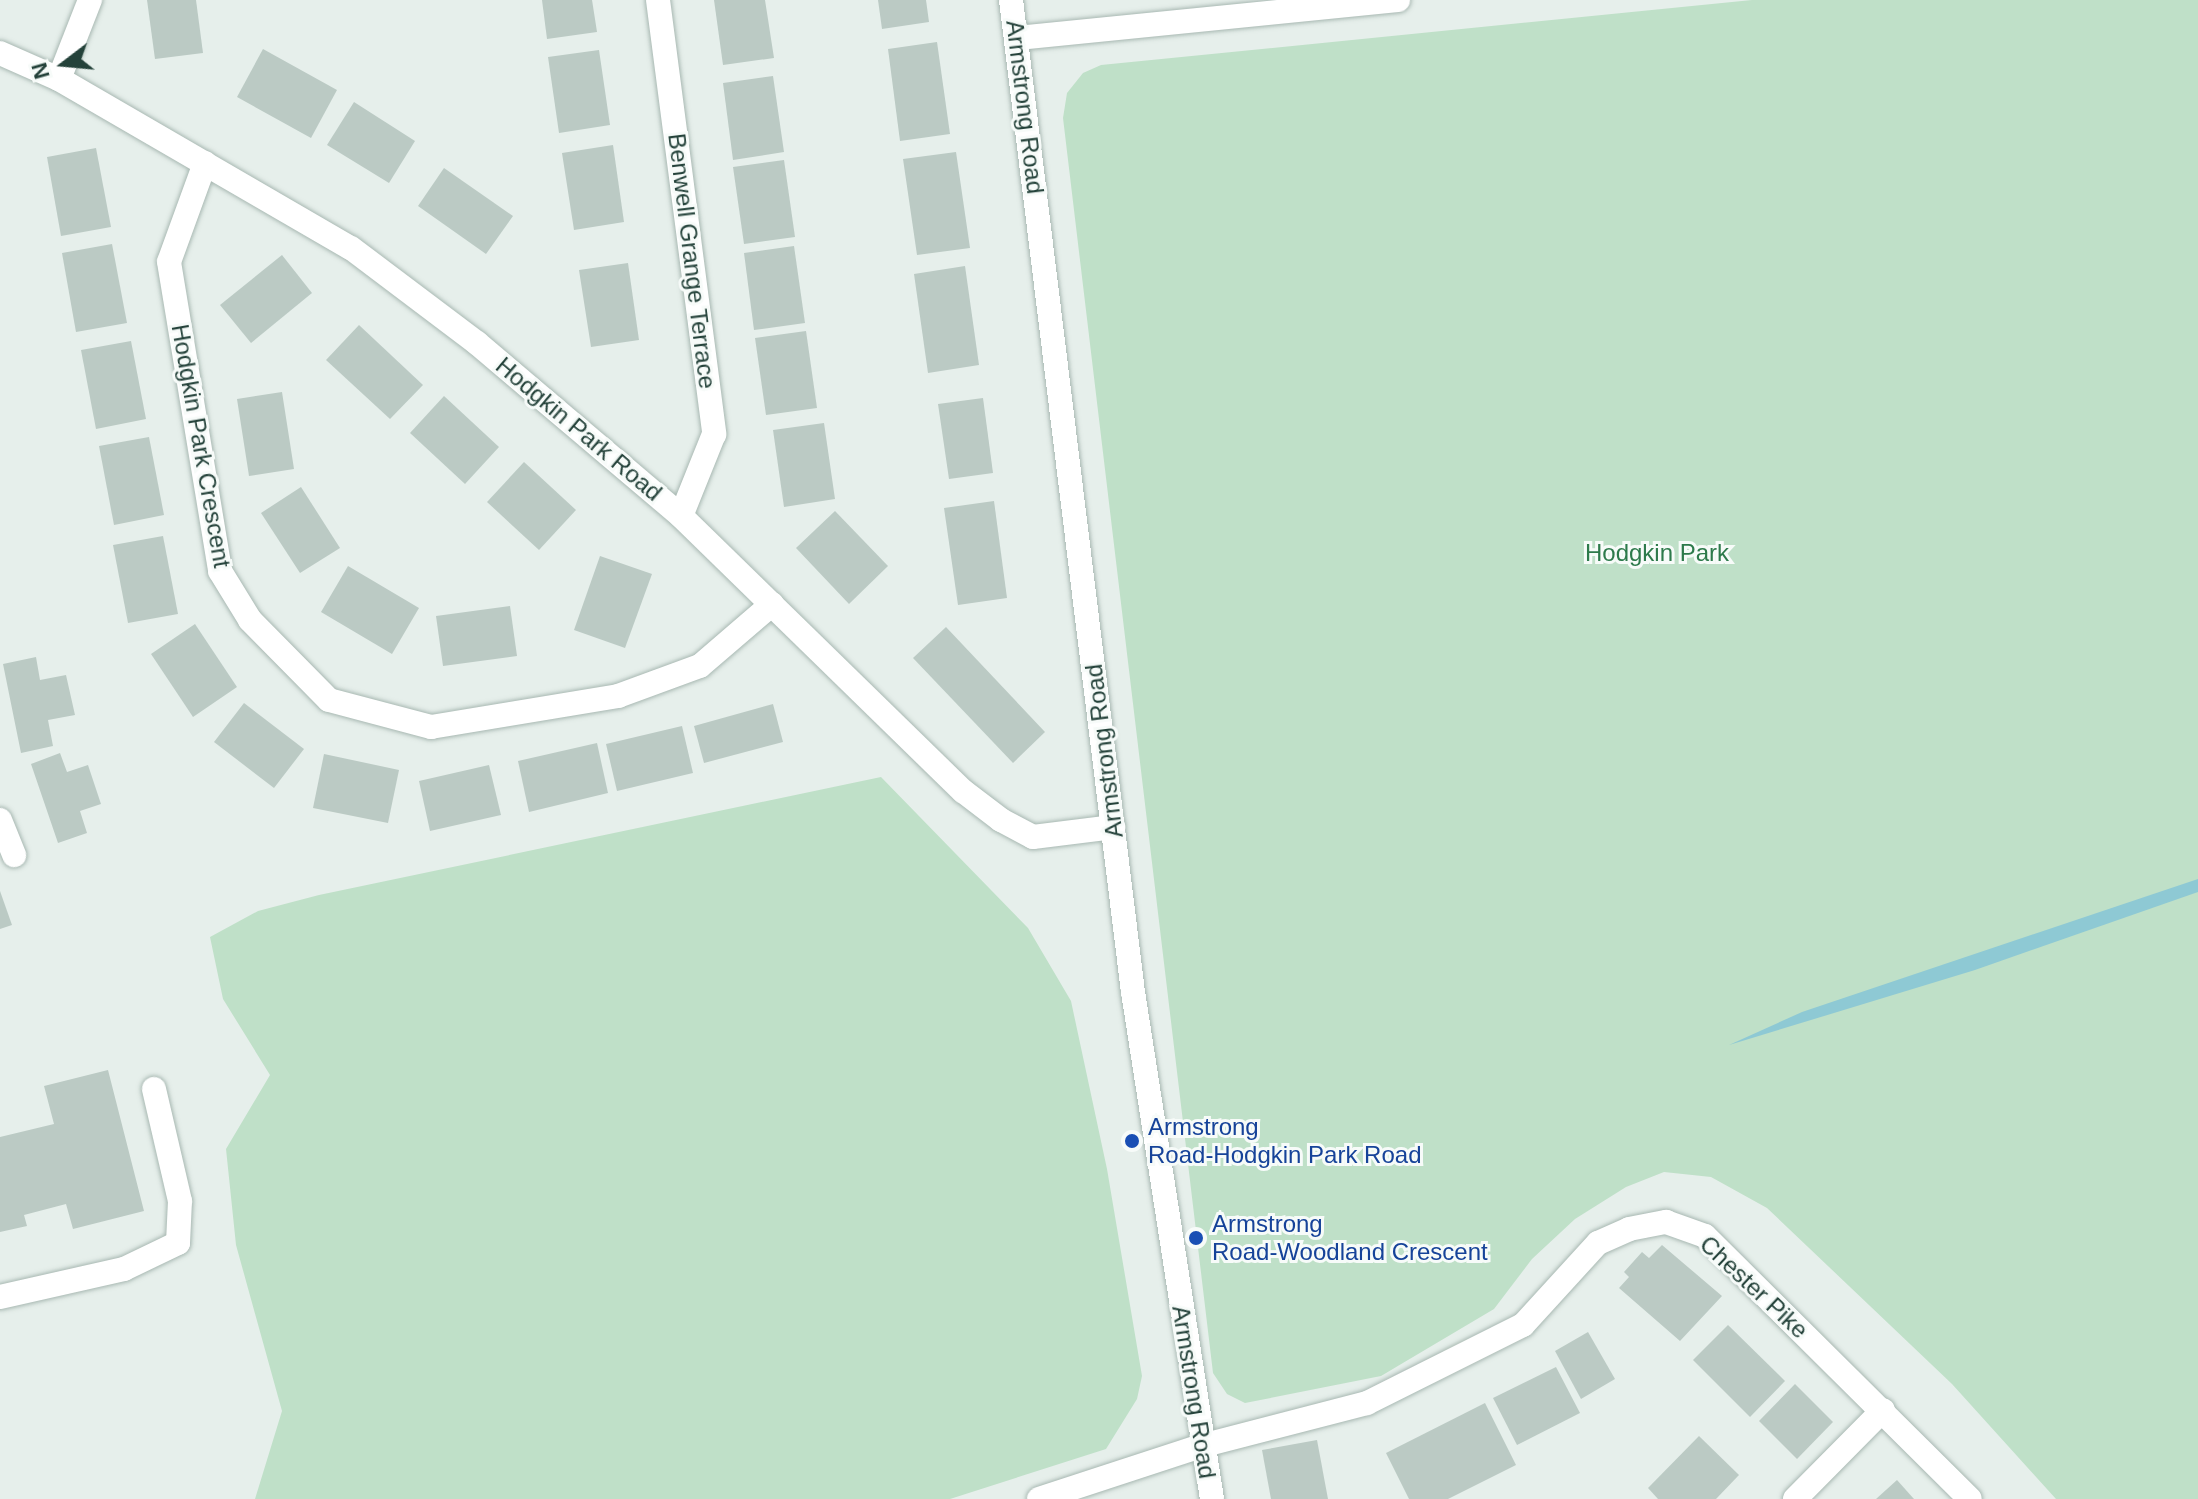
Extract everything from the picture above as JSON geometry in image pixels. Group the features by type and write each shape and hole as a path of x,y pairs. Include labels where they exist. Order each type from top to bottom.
{"street":[{"path":"59,79 90,0"},
{"name":"Benwell Grange Terrace","path":"658,0 714,434 681,516"},
{"name":"Armstrong Road","path":"1011,0 1113,827 1201,1446 1212,1499"},
{"path":"1017,38 1398,0"},
{"name":"Hodgkin Park Road","path":"0,53 59,79 351,248 477,343 681,516 963,791 1001,820 1033,837 1113,827"},
{"name":"Hodgkin Park Crescent","path":"205,163 169,262 220,571 250,620 329,700 431,727 618,696 700,666 772,604"},
{"path":"0,820 14,855"},
{"path":"0,1297 124,1269 178,1243 180,1201 154,1089"},
{"name":"Chester Pike","path":"1039,1499 1201,1446 1367,1403 1523,1325 1598,1243 1629,1229 1666,1222 1705,1236 1970,1499"},
{"path":"1795,1499 1883,1410"}],"green space":[{"name":"Hodgkin Park","path":"1752,0 2198,0 2198,1499 2056,1499 1952,1384 1767,1208 1711,1177 1664,1172 1626,1187 1575,1219 1532,1259 1494,1309 1381,1376 1245,1403 1227,1394 1213,1373 1063,118 1067,93 1083,73 1101,65"},
{"path":"881,777 1028,928 1071,1001 1107,1169 1142,1376 1137,1399 1106,1449 950,1499 255,1499 282,1411 236,1245 226,1149 270,1075 223,999 210,937 258,911 319,895"}],"water":[{"path":"2198,879 2198,892 1975,970 1729,1045 1802,1012"}],"building":[{"path":"147,0 196,0 203,53 155,59"},
{"path":"542,0 592,0 597,32 547,39"},
{"path":"714,0 765,0 774,58 723,65"},
{"path":"878,0 926,0 929,22 882,29"},
{"path":"937,42 950,134 900,141 888,49"},
{"path":"263,49 337,90 311,138 237,97"},
{"path":"599,50 610,125 559,133 548,57"},
{"path":"773,76 784,152 733,160 723,83"},
{"path":"354,102 415,141 389,183 327,145"},
{"path":"613,145 624,222 574,230 562,153"},
{"path":"96,148 111,227 61,236 47,157"},
{"path":"956,152 970,248 917,255 903,159"},
{"path":"784,160 795,237 744,244 733,167"},
{"path":"444,168 513,216 486,254 418,206"},
{"path":"112,244 127,323 76,332 62,253"},
{"path":"794,246 805,323 754,330 744,253"},
{"path":"282,255 312,293 251,343 220,305"},
{"path":"628,263 639,340 591,347 579,270"},
{"path":"965,266 979,365 928,373 914,274"},
{"path":"359,325 423,385 390,419 326,360"},
{"path":"806,331 817,408 766,415 755,338"},
{"path":"131,341 146,419 96,429 81,350"},
{"path":"282,392 294,469 249,476 237,399"},
{"path":"444,396 499,447 465,484 410,433"},
{"path":"983,398 993,473 949,479 938,404"},
{"path":"824,423 835,499 784,507 773,430"},
{"path":"149,437 164,515 114,525 99,446"},
{"path":"524,462 576,510 539,550 487,502"},
{"path":"301,487 340,548 300,573 261,513"},
{"path":"994,501 1007,598 958,605 944,508"},
{"path":"835,511 888,566 849,604 796,548"},
{"path":"163,536 178,614 128,623 113,545"},
{"path":"600,556 652,574 625,648 574,630"},
{"path":"348,566 419,608 392,654 321,612"},
{"path":"510,606 517,656 443,666 436,616"},
{"path":"195,624 237,687 193,717 151,654"},
{"path":"946,627 1045,732 1013,763 913,658"},
{"path":"36,657 40,680 66,675 75,715 48,720 53,746 21,753 3,664"},
{"path":"244,703 304,749 274,788 214,742"},
{"path":"773,704 783,742 704,763 694,726"},
{"path":"682,726 693,773 617,791 606,744"},
{"path":"597,743 608,793 529,812 518,761"},
{"path":"60,753 67,772 88,765 101,804 80,811 87,833 58,843 31,764"},
{"path":"324,754 399,770 388,823 313,808"},
{"path":"489,765 501,815 430,831 419,781"},
{"path":"0,891 12,925 0,929"},
{"path":"108,1070 144,1211 73,1229 66,1204 24,1215 27,1226 0,1232 0,1137 54,1124 44,1086"},
{"path":"1662,1245 1722,1296 1680,1341 1619,1288 1629,1277 1624,1272 1642,1252 1649,1258"},
{"path":"1728,1325 1785,1381 1750,1417 1693,1360"},
{"path":"1588,1332 1615,1379 1581,1399 1555,1351"},
{"path":"1556,1367 1580,1413 1517,1445 1493,1398"},
{"path":"1795,1384 1833,1422 1797,1459 1759,1421"},
{"path":"1485,1403 1516,1465 1448,1499 1409,1499 1386,1453"},
{"path":"1699,1436 1739,1475 1716,1499 1658,1499 1648,1488"},
{"path":"1317,1440 1328,1499 1271,1499 1262,1450"},
{"path":"1897,1480 1914,1499 1876,1499"}],"place":[{"name":"Armstrong Road-Hodgkin Park Road","path":"1132,1141"},
{"name":"Armstrong Road-Woodland Crescent","path":"1196,1238"}]}
